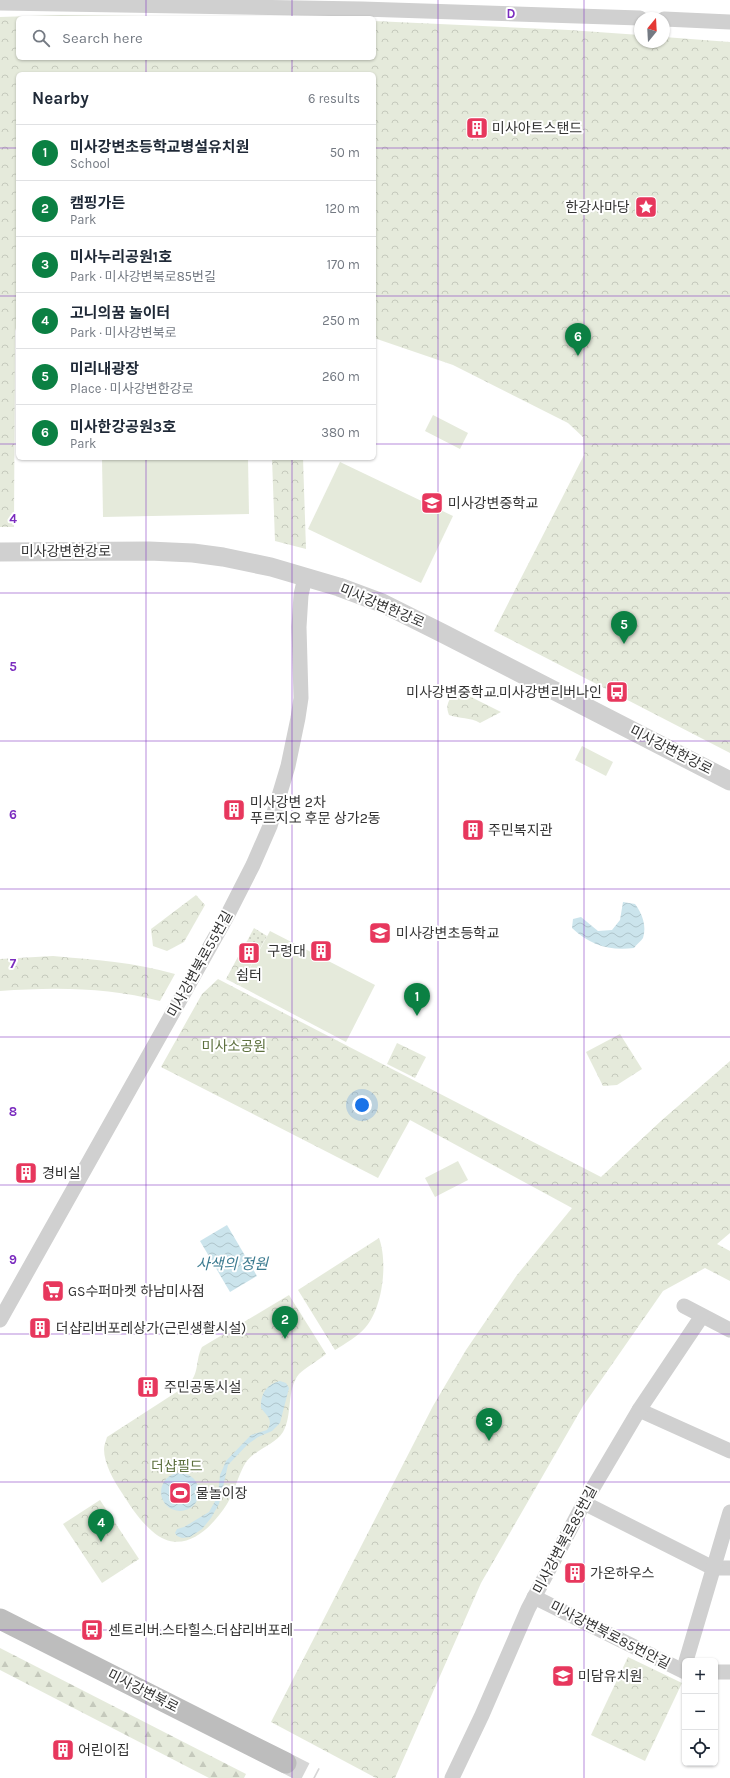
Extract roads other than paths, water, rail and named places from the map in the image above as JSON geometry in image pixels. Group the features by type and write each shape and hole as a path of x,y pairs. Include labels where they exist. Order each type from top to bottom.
{"main road":[{"name":"미사강변북로","path":"0,1619 286,1763"}],"street":[{"path":"0,3 354,8 634,18"},
{"path":"670,19 730,22"},
{"name":"미사강변한강로","path":"0,552 149,550 193,553 223,557 271,567 306,577 360,594 382,603 730,781"},
{"name":"미사강변북로55번길","path":"0,1320 226,918 266,838 285,776 298,718 301,698 299,611 306,577"},
{"path":"684,1306 730,1330"},
{"name":"미사강변북로85번길","path":"452,1778 534,1597 584,1502 638,1410 702,1316"},
{"path":"638,1410 730,1451"},
{"path":"584,1502 714,1568 730,1568"},
{"path":"688,1658 730,1512"},
{"name":"미사강변북로85번안길","path":"534,1597 682,1666"},
{"path":"718,1672 730,1672"}],"water":[{"path":"623,902 635,904 640,911 644,924 643,938 634,948 616,949 600,946 586,939 572,928 573,919 581,917 598,931 612,930 620,920"},
{"name":"사색의 정원","path":"227,1225 257,1276 230,1292 200,1241"},
{"path":"280,1381 286,1383 289,1388 280,1423 272,1431 258,1437 248,1444 228,1465 219,1504 211,1518 202,1529 190,1537 182,1538 177,1536 175,1533 177,1529 184,1527 209,1512 218,1496 220,1475 226,1461 251,1435 267,1430 269,1427 270,1421 261,1408 262,1398 268,1387 275,1382"},
{"name":"물놀이장","path":"180,1473 193,1479 199,1492 193,1505 180,1511 167,1505 161,1492 167,1479"}],"tunnel":[{"path":"286,1763 315,1778"}],"place":[{"name":"미사아트스탠드","path":"477,128"},
{"name":"한강사마당","path":"646,207"},
{"name":"미사한강공원3호","path":"578,356"},
{"name":"미사강변중학교","path":"432,503"},
{"name":"미리내광장","path":"624,644"},
{"name":"미사강변중학교.미사강변리버나인","path":"617,692"},
{"name":"미사강변 2차 푸르지오 후문 상가2동","path":"234,810"},
{"name":"주민복지관","path":"473,830"},
{"name":"미사강변초등학교","path":"380,933"},
{"name":"구령대","path":"321,951"},
{"name":"쉼터","path":"249,953"},
{"name":"미사강변초등학교병설유치원","path":"417,1016"},
{"name":"경비실","path":"26,1173"},
{"name":"GS수퍼마켓 하남미사점","path":"53,1291"},
{"name":"더샵리버포레상가(근린생활시설)","path":"40,1328"},
{"name":"캠핑가든","path":"285,1339"},
{"name":"주민공동시설","path":"148,1387"},
{"name":"미사누리공원1호","path":"489,1441"},
{"name":"물놀이장","path":"180,1493"},
{"name":"고니의꿈 놀이터","path":"101,1542"},
{"name":"가온하우스","path":"575,1573"},
{"name":"센트리버.스타힐스.더샵리버포레","path":"92,1630"},
{"name":"미담유치원","path":"563,1676"},
{"name":"어린이집","path":"63,1750"}],"park label":[{"name":"미사소공원","path":"234,1046"},
{"name":"더샵필드","path":"177,1466"}]}
